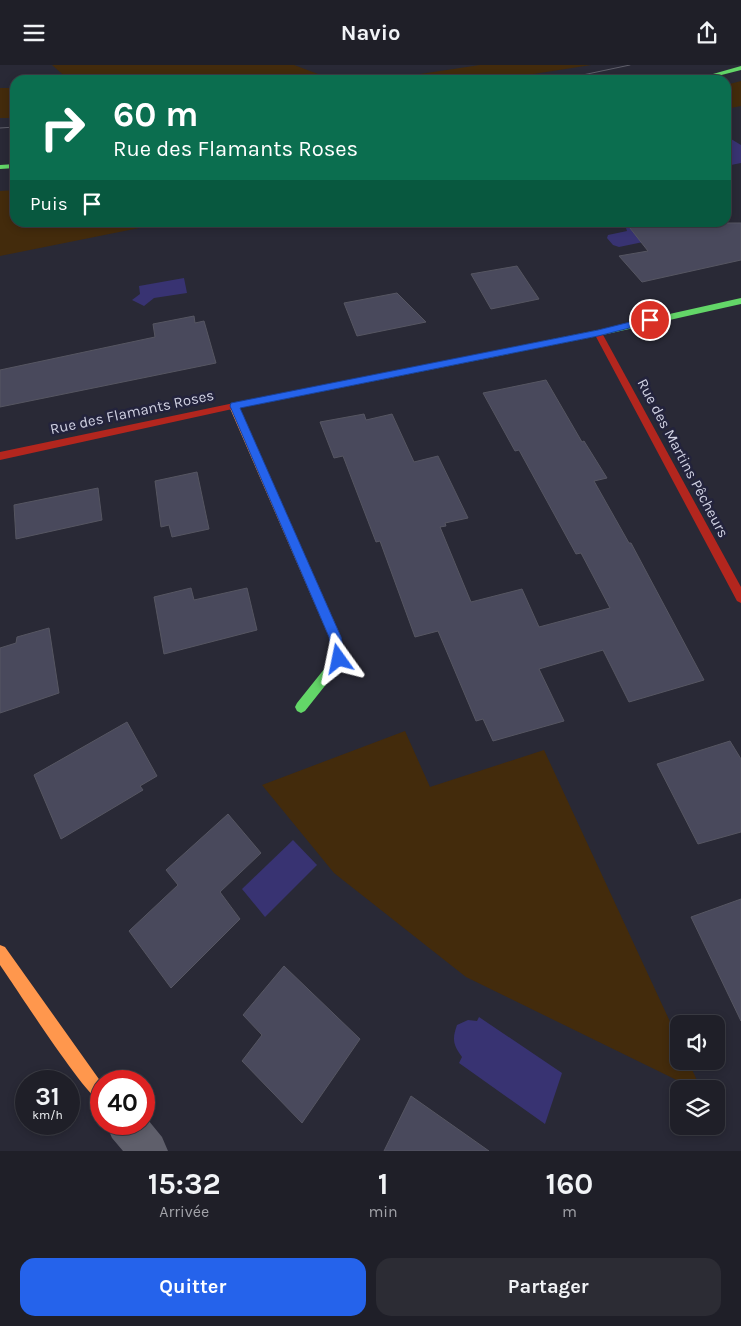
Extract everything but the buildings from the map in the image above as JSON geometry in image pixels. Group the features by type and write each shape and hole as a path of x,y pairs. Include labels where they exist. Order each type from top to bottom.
{"street":[{"path":"716,75 741,69"},
{"name":"Rue des Flamants Roses","path":"0,455 598,333 741,301"},
{"name":"Rue des Martins Pêcheurs","path":"598,333 741,598"},
{"path":"234,406 335,637 339,659 301,707"},
{"path":"0,952 90,1080"},
{"path":"135,1135 148,1151"}],"shaded area":[{"path":"52,65 294,65 321,75 63,75"},
{"path":"480,65 591,65 527,75 413,75"},
{"path":"741,81 741,106 731,108 731,84"},
{"path":"0,88 10,88 10,118 0,118"},
{"path":"731,139 741,145 741,163 731,165"},
{"path":"10,190 10,227 144,227 0,256 0,191"},
{"path":"635,227 648,241 619,247 613,245 607,238 608,235 627,231 626,228"},
{"path":"184,278 187,293 154,298 144,306 132,300 140,294 139,286"},
{"path":"405,731 430,787 544,750 670,1022 670,1070 692,1070 697,1080 677,1080 466,977 334,873 262,785"},
{"path":"293,840 317,865 265,917 242,889"},
{"path":"479,1017 562,1073 545,1124 459,1063 462,1057 455,1045 454,1038 457,1025 468,1020 477,1021"}],"tram line":[{"path":"583,75 630,65"},
{"path":"0,128 10,127"}],"traffic: fast":[{"path":"714,75 741,68"},
{"path":"0,167 10,166"},
{"path":"234,406 598,333 741,301"},
{"path":"301,707 339,659 337,650"}],"traffic: slow":[{"path":"234,406 335,637 337,650"},
{"path":"0,952 90,1080"}],"traffic: jam":[{"path":"598,333 741,598"},
{"path":"0,456 234,406"}],"route":[{"path":"339,659 335,637 234,406 598,333 650,320"}]}
